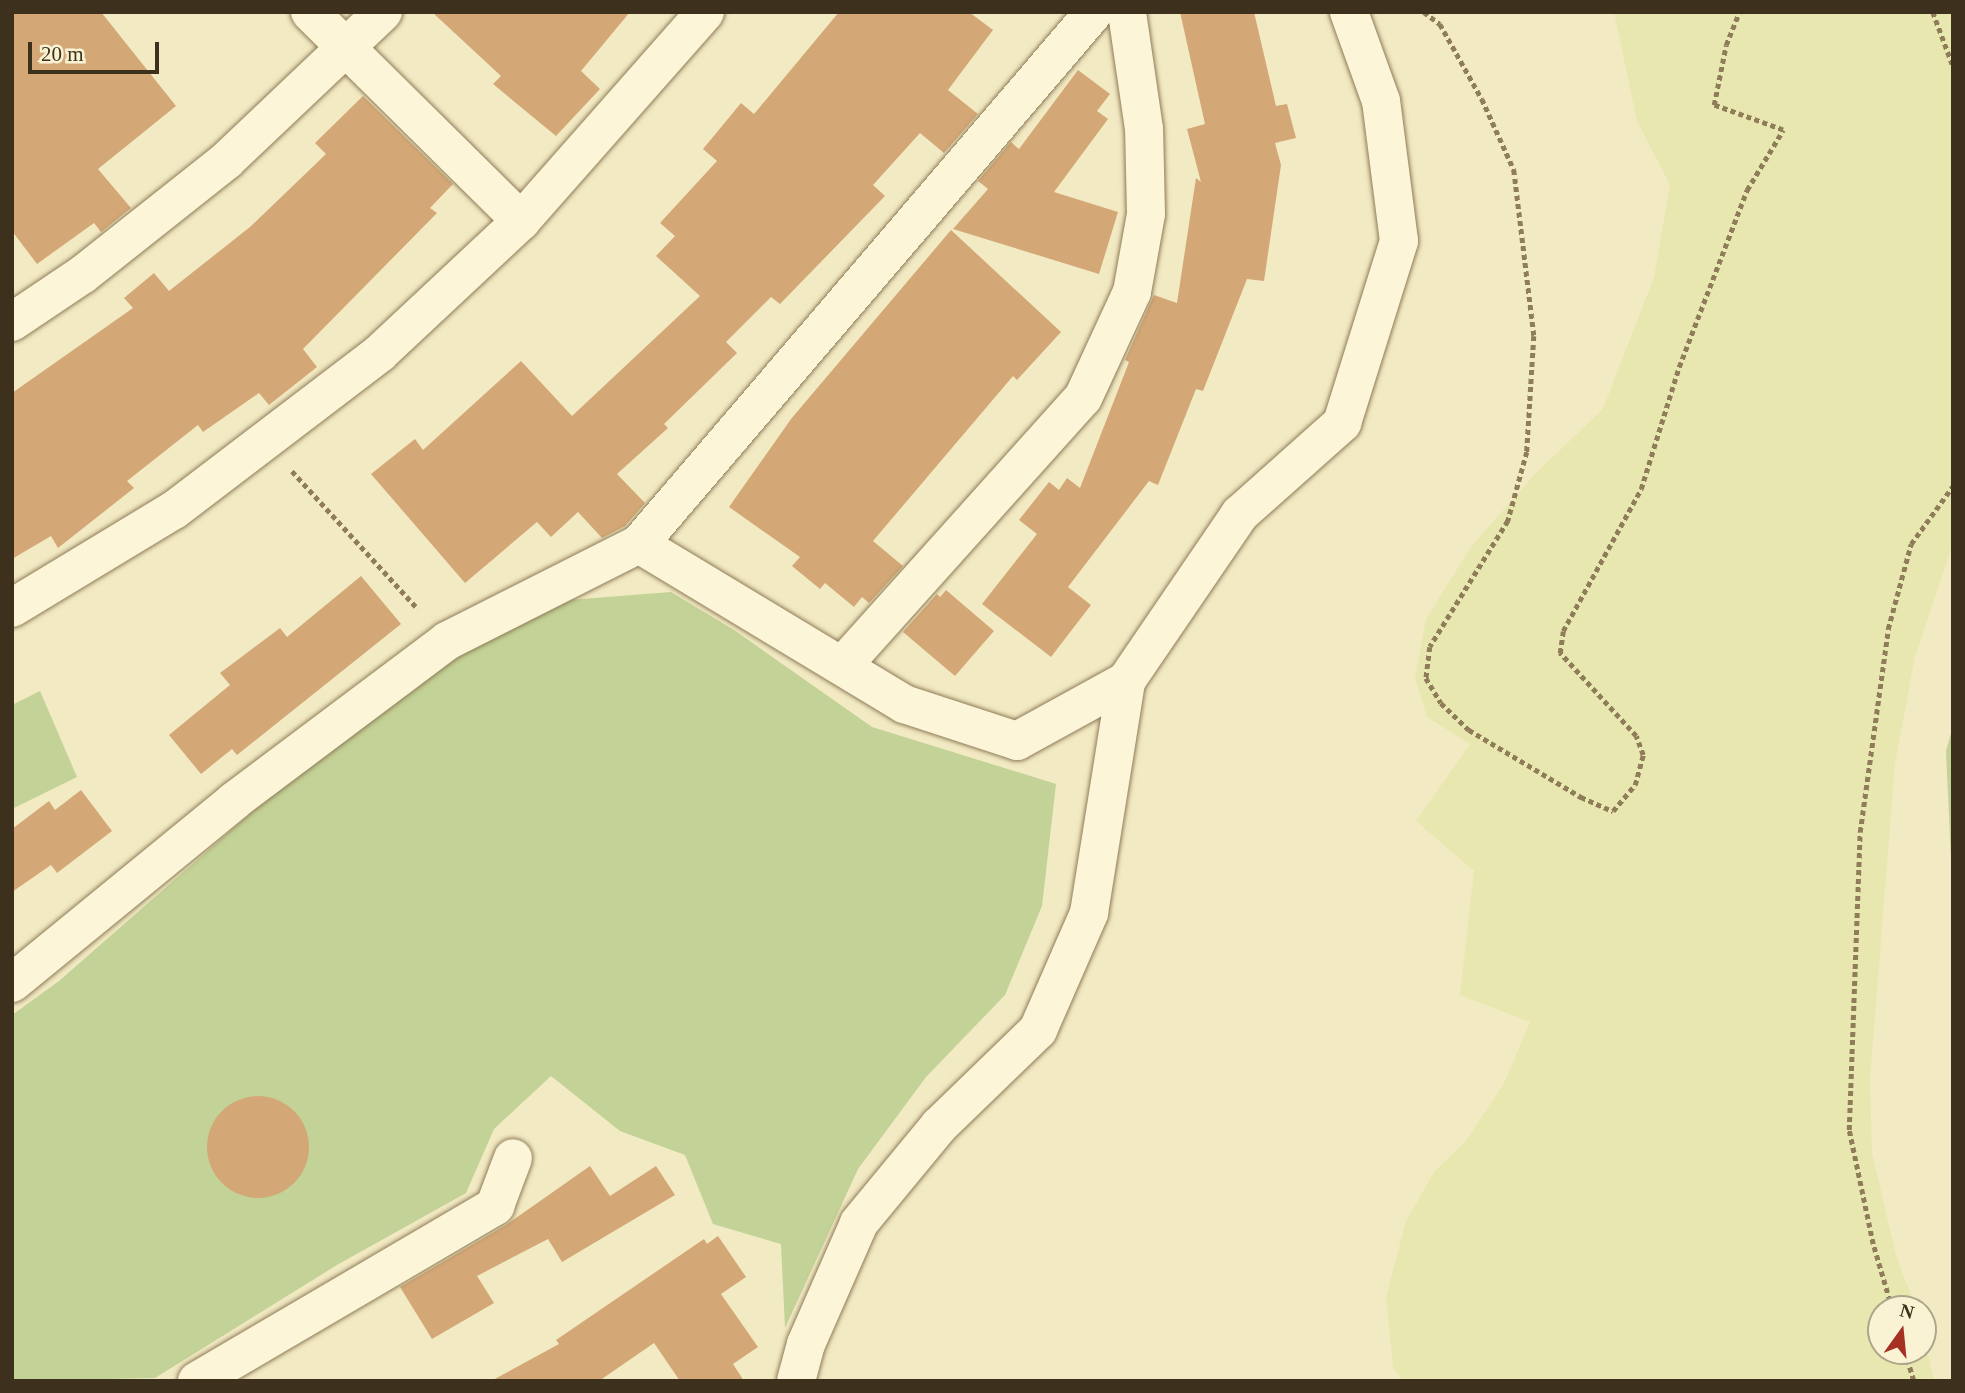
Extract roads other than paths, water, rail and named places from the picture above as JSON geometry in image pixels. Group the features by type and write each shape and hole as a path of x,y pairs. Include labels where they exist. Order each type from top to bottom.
{"street":[{"path":"310,12 521,221"},
{"path":"12,322 82,275 175,202 348,50 383,12"},
{"path":"12,608 174,510 266,443 380,353 521,221 705,12"},
{"path":"12,982 234,801 447,641 639,544 1094,12"},
{"path":"844,664 1083,398 1132,292 1146,214 1144,129 1127,12"},
{"path":"796,1381 806,1344 859,1223 939,1126 1038,1030 1089,913 1126,681 1240,514 1342,424 1399,241 1381,101 1349,12"},
{"path":"639,544 844,664 905,704 1017,741 1126,681"},
{"path":"197,1381 495,1206 513,1158"}]}
